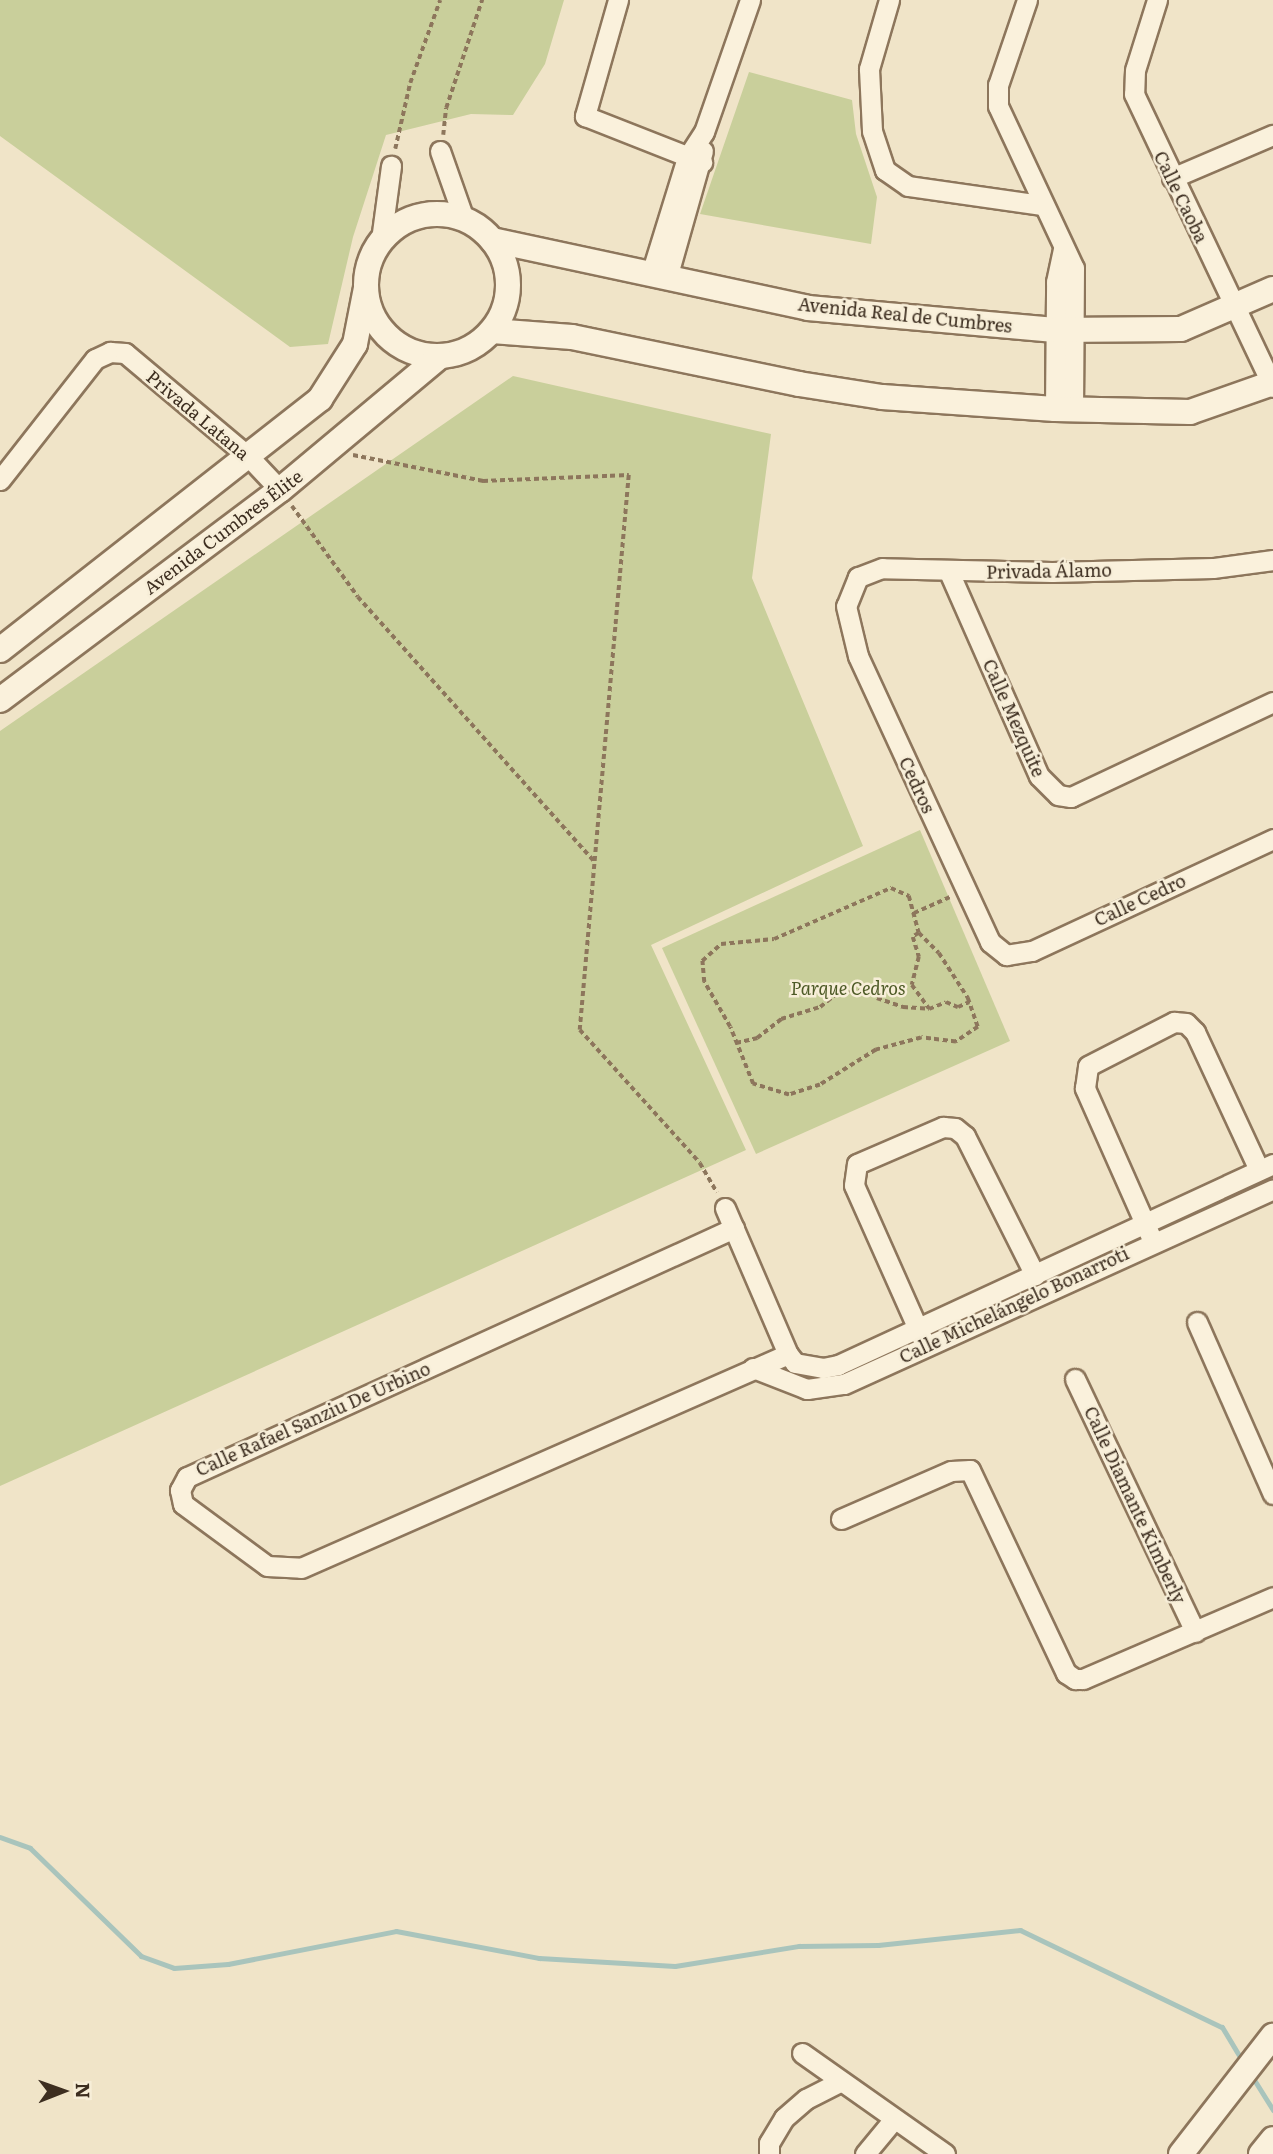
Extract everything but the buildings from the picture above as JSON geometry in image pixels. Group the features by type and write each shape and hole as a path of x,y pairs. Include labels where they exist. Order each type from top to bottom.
{"street":[{"path":"618,0 585,117 694,160"},
{"path":"659,276 694,160 750,0"},
{"path":"889,0 869,69 872,131 885,170 908,186 1042,205"},
{"path":"1027,0 998,85 998,106 1042,205 1074,268 1065,330 1064,410"},
{"name":"Calle Caoba","path":"1157,0 1135,70 1134,94 1272,384"},
{"path":"1172,178 1273,135"},
{"path":"440,151 464,219"},
{"path":"2,646 298,420 338,375 355,344 369,263 381,240 391,166"},
{"path":"366,288 372,315 388,338 412,352 439,357 468,349 492,331 504,310 508,286 504,261 492,240 464,219 442,214 419,216 398,225 381,240"},
{"name":"Avenida Real de Cumbres","path":"492,240 808,307 1065,330 1171,331 1273,289"},
{"path":"492,331 572,337 799,384 882,397 1064,410 1190,412 1272,384"},
{"name":"Privada Latana","path":"0,480 95,359 110,352 125,353 249,457 280,490"},
{"name":"Avenida Cumbres Élite","path":"0,700 330,451 439,357"},
{"name":"Privada Álamo","path":"846,606 858,577 870,570 900,566 949,572 1213,568 1273,560"},
{"name":"Calle Mezquite","path":"949,572 1039,776 1058,796 1071,797 1273,702"},
{"name":"Cedros","path":"846,606 858,656 990,942 1006,955"},
{"name":"Calle Cedro","path":"1006,955 1032,951 1273,839"},
{"path":"1149,1233 1083,1077 1088,1066 1174,1022 1186,1023 1195,1032 1266,1167"},
{"path":"926,1346 854,1185 857,1164 943,1127 955,1128 965,1136 1035,1275"},
{"name":"Calle Michelángelo Bonarroti","path":"753,1368 792,1385 827,1390 926,1346 1149,1233 1266,1167"},
{"name":"Calle Michelángelo Bonarroti","path":"788,1354 809,1367 838,1365 917,1326 1035,1275 1273,1189"},
{"path":"725,1208 788,1354"},
{"name":"Calle Rafael Sanziu De Urbino","path":"734,1228 187,1477 180,1490 183,1504 267,1566 301,1568 788,1354"},
{"path":"1197,1322 1273,1494"},
{"name":"Calle Diamante Kimberly","path":"1075,1379 1195,1632"},
{"path":"841,1519 951,1471 970,1470 1066,1673 1075,1679 1083,1679 1273,1597"},
{"path":"1181,2154 1273,2036"},
{"path":"802,2053 839,2082 945,2154"},
{"path":"769,2154 769,2143 784,2118 806,2099 839,2082"},
{"path":"1202,2154 1222,2101"},
{"path":"865,2154 894,2119"},
{"path":"1261,2154 1273,2138"}],"path":[{"path":"391,166 410,83 440,0"},
{"path":"440,151 446,108 482,0"},
{"path":"330,451 483,481 629,475 580,1030 700,1163 725,1208"},
{"path":"280,490 358,597 595,862"},
{"path":"891,888 909,896 919,933 939,953 969,1002 978,1027 956,1042 921,1038 876,1049 820,1085 789,1095 753,1084 736,1043 704,982 702,961 721,944 774,939 891,888"},
{"path":"914,913 966,891"},
{"path":"919,933 913,937 919,957 912,985 929,1009"},
{"path":"736,1043 757,1038 781,1019 820,1007 841,990 872,992 877,998 903,1007 929,1009 946,1002 958,1007 969,1002"}],"green space":[{"path":"0,0 564,0 545,64 513,115 471,114 386,135 353,237 328,344 290,347 0,136"},
{"path":"749,72 852,100 856,134 877,197 871,244 700,214"},
{"path":"513,376 771,434 752,578 863,846 651,945 746,1150 0,1486 0,731"},
{"name":"Parque Cedros","path":"920,830 1010,1041 756,1154 662,948"}],"waterway":[{"path":"0,1837 30,1848 141,1956 174,1968 228,1964 396,1931 539,1958 675,1966 799,1946 878,1945 1020,1930 1222,2027 1242,2060"},
{"path":"1253,2078 1273,2110"}]}
